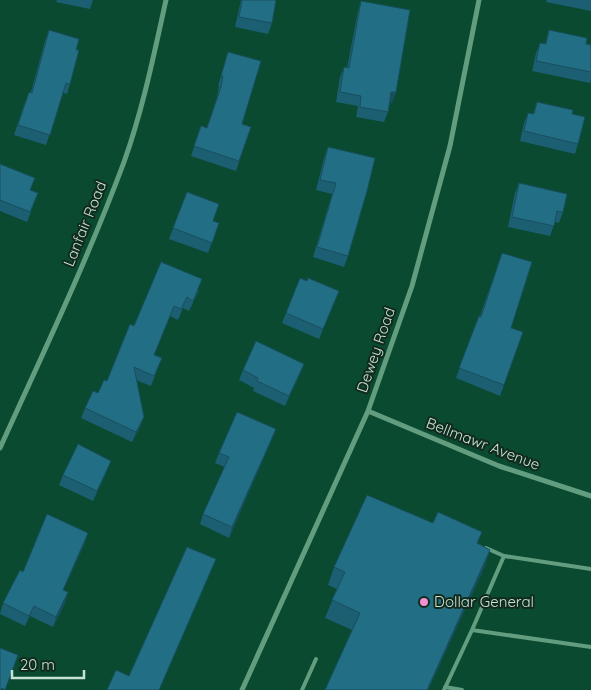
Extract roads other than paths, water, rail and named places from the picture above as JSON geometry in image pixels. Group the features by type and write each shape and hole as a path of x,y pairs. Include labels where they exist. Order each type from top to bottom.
{"street":[{"name":"Lanfair Road","path":"0,448 79,274 124,160 146,89 166,0"},
{"name":"Dewey Road","path":"242,690 368,411 412,286 450,146 479,0"},
{"name":"Bellmawr Avenue","path":"368,411 499,466 591,496"}],"lane":[{"path":"478,545 504,556 591,569"},
{"path":"462,690 444,689 504,556"},
{"path":"472,630 591,647"},
{"path":"302,690 316,659"}],"place":[{"name":"Dollar General","path":"424,602"}]}
